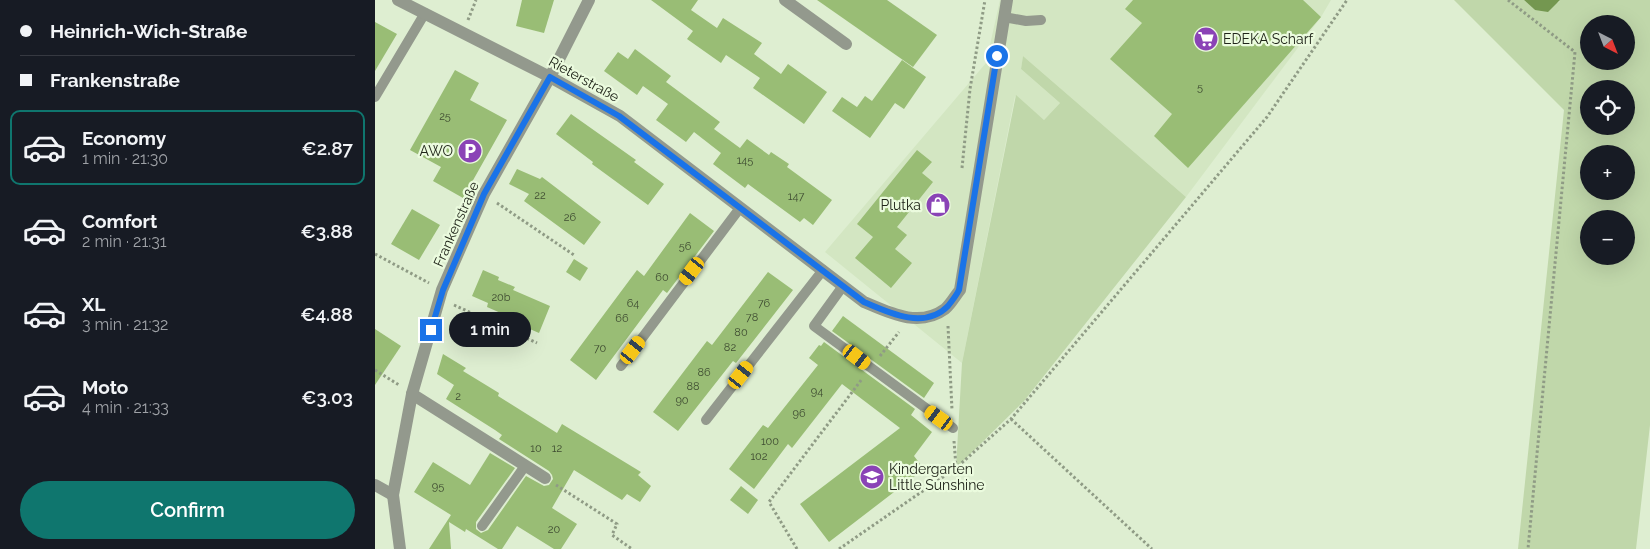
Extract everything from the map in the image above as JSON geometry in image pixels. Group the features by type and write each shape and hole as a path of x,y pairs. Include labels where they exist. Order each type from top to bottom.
{"street":[{"name":"Rieterstraße","path":"398,0 550,77 619,116 864,302 893,315 919,319 934,316 947,307"},
{"name":"Frankenstraße","path":"400,549 393,495 412,394 441,294 484,194 550,77 589,0"},
{"path":"785,0 846,44"},
{"path":"947,307 959,290 1007,0"},
{"path":"412,394 545,478"},
{"path":"375,485 393,495"}],"lane":[{"path":"375,98 425,12"},
{"path":"1004,17 1041,20"},
{"path":"621,366 740,208"},
{"path":"706,420 823,270"},
{"path":"843,286 814,326 953,428"},
{"path":"482,526 525,466"}],"path":[{"path":"464,32 476,0"},
{"path":"839,549 956,468 1011,419 1267,117 1347,0"},
{"path":"1508,0 1575,52 1528,549"},
{"path":"484,194 574,255"},
{"path":"375,254 441,294 537,342"},
{"path":"947,307 956,468"},
{"path":"797,549 769,502 911,318"},
{"path":"375,370 412,394"},
{"path":"1011,419 1152,549"},
{"path":"545,478 617,524 612,535 632,549"}],"shaded area":[{"path":"1000,0 1331,0 1321,17 1186,197 1023,56 1021,69 1060,103 1044,120 1015,96 962,363 825,252 986,63"},
{"path":"1454,0 1524,0 1535,10 1560,0 1650,0 1650,425 1636,549 1518,549 1564,110"},
{"path":"1524,0 1560,0 1548,12 1535,10"},
{"path":"1023,56 1186,197 1024,401 956,468 962,363 1016,95 1044,120 1060,103 1021,69"}],"building":[{"path":"522,0 554,0 544,33 516,26"},
{"path":"651,0 698,0 691,10 717,28 723,18 762,43 754,54 781,74 788,64 827,92 804,124 753,88 760,78 726,55 721,63 687,39 693,31"},
{"path":"817,0 887,0 937,35 913,67"},
{"path":"1133,0 1303,0 1321,17 1188,168 1154,136 1172,114 1110,59 1142,23 1125,9"},
{"path":"375,22 397,34 375,71"},
{"path":"635,49 671,76 666,82 720,122 714,129 740,148 747,139 769,155 771,152 789,164 787,167 832,200 813,225 804,218 800,222 748,184 745,188 713,164 721,153 694,132 686,142 656,120 668,104 643,86 637,95 604,71 618,52 628,59"},
{"path":"902,60 926,77 904,109 895,103 870,138 832,111 842,97 857,107 865,96 872,101"},
{"path":"455,70 479,83 470,100 507,120 463,198 433,181 441,167 410,150"},
{"path":"571,114 636,160 634,162 664,184 648,205 592,164 593,162 556,134"},
{"path":"917,150 932,162 922,173 933,182 897,227 907,235 895,249 912,263 891,288 855,258 873,237 857,224"},
{"path":"517,169 540,179 542,177 601,222 584,245 524,201 529,194 509,184"},
{"path":"412,209 440,225 419,260 391,244"},
{"path":"690,213 714,231 667,293 663,290 596,380 570,360 637,270 644,276"},
{"path":"574,259 588,268 580,281 566,272"},
{"path":"483,270 499,277 498,280 515,287 513,290 550,306 539,333 502,317 503,314 487,307 488,303 472,296"},
{"path":"768,272 793,290 736,363 733,361 678,431 653,412 707,341 712,345"},
{"path":"843,316 934,383 924,398 832,331"},
{"path":"375,329 401,346 375,385"},
{"path":"824,342 915,409 911,415 932,432 914,456 924,469 829,542 800,504 900,428 842,384 792,448 788,444 754,489 729,469 763,425 768,428 818,365 809,358 819,345 821,346"},
{"path":"443,354 466,368 463,371 499,393 498,396 557,433 562,424 641,472 638,475 651,486 640,502 627,494 622,500 574,470 552,508 577,524 561,549 554,549 517,526 502,549 498,549 466,529 465,532 449,522 451,549 429,549 451,515 414,492 433,462 470,485 490,453 515,468 476,522 476,529 481,533 488,530 526,476 544,486 549,485 553,479 549,471 499,439 502,435 446,399 454,385 437,374"},
{"path":"741,486 758,500 748,514 730,500"}],"place":[{"name":"EDEKA Scharf","path":"1206,39"},
{"name":"AWO","path":"470,151"},
{"name":"Plutka","path":"938,205"},
{"name":"Kindergarten Little Sunshine","path":"872,477"}],"route":[{"path":"431,330 443,290 484,194 550,77 619,116 864,302 893,315 919,319 934,316 947,307 959,290 997,56"}]}
